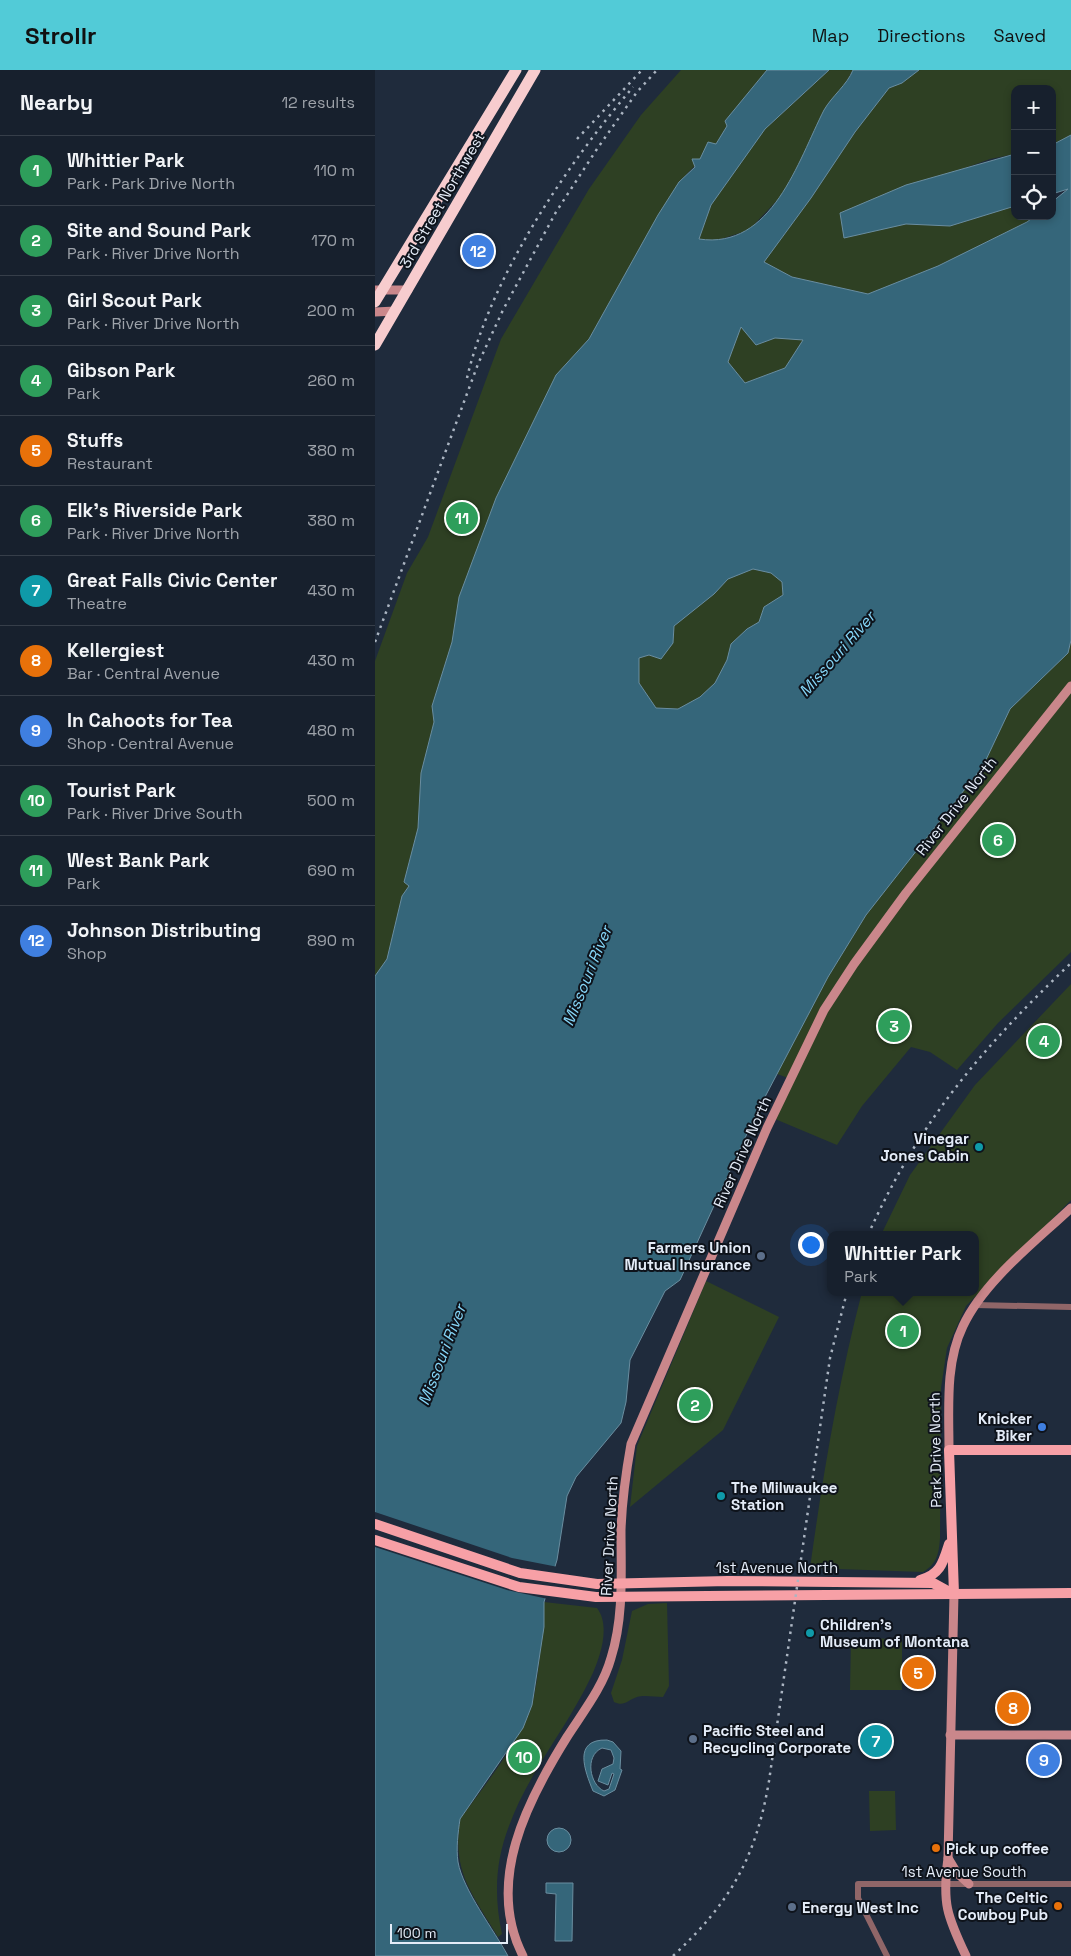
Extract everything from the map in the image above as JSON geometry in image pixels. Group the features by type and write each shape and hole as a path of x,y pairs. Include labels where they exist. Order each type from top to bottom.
{"highway":[{"name":"3rd Street Northwest","path":"375,302 379,290 516,70"},
{"name":"3rd Street Northwest","path":"375,345 408,290 459,197 535,70"}],"main road":[{"path":"379,290 408,290"},
{"path":"375,312 395,311"},
{"name":"River Drive North","path":"523,1956 515,1942 510,1922 507,1892 511,1862 519,1830 531,1800 549,1766 593,1697 611,1659 621,1597 623,1495 631,1444 767,1128 811,1033 849,972 905,893 1071,686"},
{"name":"Park Drive North","path":"966,1956 948,1918 944,1884 948,1858 954,1594 949,1450 950,1379 963,1327 975,1305 995,1281 1071,1208"},
{"path":"949,1450 1071,1450"},
{"name":"1st Avenue North","path":"375,1524 521,1573 597,1584 728,1581 933,1583 954,1594"},
{"path":"912,1583 938,1572 943,1564 951,1536"},
{"name":"1st Avenue North","path":"375,1540 519,1587 596,1597 1071,1593"},
{"path":"950,1735 1071,1735"},
{"path":"948,1858 957,1874 969,1884"}],"street":[{"path":"975,1305 1071,1307"},
{"name":"1st Avenue South","path":"887,1956 858,1898 857,1884 1071,1884"}],"green space":[{"path":"681,70 767,70 725,121 727,126 716,144 679,182 589,339 556,375 459,597 452,642 432,706 434,722 421,773 418,828 404,881 409,886 402,896 387,959 375,976 375,661 407,573 428,537 501,339 589,189 641,115"},
{"path":"829,70 853,70 783,194 749,230 715,241 699,239 711,205 765,129"},
{"path":"919,70 1071,70 1071,135 1056,143 1056,85 1011,85 1011,155 990,159 840,213 844,237 906,224 950,226 1011,207 1011,220 1030,220 938,266 868,294 792,277 764,262 811,198 855,132 889,88 902,83"},
{"path":"741,326 756,345 775,338 804,339 785,368 745,383 728,362"},
{"path":"753,569 771,573 782,582 783,595 764,607 759,622 747,629 731,644 727,660 715,683 700,697 678,709 656,708 639,683 639,658 649,655 661,658 673,643 674,626 714,594 728,579"},
{"path":"1071,640 1071,952 998,1023 957,1070 930,1052 911,1047 862,1106 837,1145 775,1119 794,1080 777,1074 828,977 866,915 983,766 1010,709 1068,653"},
{"path":"1071,984 1071,1200 979,1293 979,1231 883,1231 910,1175 975,1085"},
{"path":"706,1281 779,1317 723,1430 630,1507 637,1446"},
{"path":"861,1296 976,1296 966,1306 947,1348 941,1388 939,1549 934,1562 923,1572 810,1568 832,1430"},
{"path":"544,1602 597,1608 603,1624 603,1642 591,1677 526,1788 504,1839 497,1880 499,1920 502,1934 498,1937 466,1882 459,1854 460,1819 501,1764 527,1718 532,1705 537,1680"},
{"path":"667,1603 669,1686 663,1697 640,1696 623,1703 614,1702 611,1693 622,1660 632,1611 648,1604"},
{"path":"851,1638 902,1639 902,1690 850,1690"},
{"path":"869,1791 895,1791 896,1830 870,1831"}],"water":[{"name":"Missouri River","path":"767,70 829,70 765,129 711,205 699,239 724,239 746,231 764,216 779,198 792,176 824,110 847,81 853,70 919,70 902,83 889,88 855,132 811,198 764,262 792,277 868,294 938,266 1030,220 1056,220 1056,199 1068,189 1056,193 1056,143 1071,135 1071,640 1068,653 1010,709 983,766 866,915 828,977 756,1114 680,1280 665,1291 630,1360 626,1402 621,1423 576,1477 567,1496 557,1560 544,1602 544,1627 532,1705 523,1728 460,1819 457,1857 461,1873 472,1897 508,1956 375,1956 375,976 387,959 402,896 409,886 404,882 418,828 421,773 434,722 432,706 452,642 459,597 496,498 556,375 589,339 658,215 679,182 695,167 692,159 700,159 708,142 716,144 727,126 725,121","holes":["741,327 756,345 775,338 803,340 785,368 745,383 728,362","753,569 771,573 782,582 783,595 764,607 759,622 747,629 731,644 727,660 715,683 700,697 678,709 656,708 639,683 639,658 649,655 661,659 673,643 674,626 714,594 728,579"]},
{"path":"1011,155 1011,207 950,226 906,224 844,238 840,213 906,185"},
{"path":"607,1740 613,1742 621,1751 620,1769 622,1770 615,1790 604,1796 593,1791 585,1766 585,1750 596,1741","holes":["602,1748 611,1750 614,1758 613,1764 602,1769 598,1781 608,1785 612,1773 614,1774 609,1789 604,1791 599,1788 592,1777 591,1764 596,1752"]},
{"path":"559,1828 564,1829 570,1835 570,1845 564,1851 559,1852 554,1851 548,1845 547,1840 548,1835 554,1829"},
{"path":"546,1883 573,1883 572,1941 555,1941 556,1894 546,1893"}],"pier":[{"path":"375,1512 512,1558 558,1567 548,1599 507,1590 375,1547"}],"railway":[{"path":"577,139 642,70"},
{"path":"375,642 478,364 503,310 556,212 637,92 657,70"},
{"path":"467,378 478,339 512,262 557,187 582,151 633,87"},
{"path":"870,1231 909,1156 955,1088 1009,1025 1071,963"},
{"path":"673,1956 693,1936 725,1898 748,1856 757,1833 769,1781 830,1358 846,1296"}],"place":[{"name":"Johnson Distributing","path":"478,251"},
{"name":"West Bank Park","path":"462,518"},
{"name":"Elk's Riverside Park","path":"998,840"},
{"name":"Girl Scout Park","path":"894,1026"},
{"name":"Gibson Park","path":"1044,1041"},
{"name":"Vinegar Jones Cabin","path":"979,1147"},
{"name":"Farmers Union Mutual Insurance","path":"761,1256"},
{"name":"Whittier Park","path":"903,1331"},
{"name":"Site and Sound Park","path":"695,1405"},
{"name":"Knicker Biker","path":"1042,1427"},
{"name":"The Milwaukee Station","path":"721,1496"},
{"name":"Children's Museum of Montana","path":"810,1633"},
{"name":"Stuffs","path":"918,1673"},
{"name":"Kellergiest","path":"1013,1708"},
{"name":"Pacific Steel and Recycling Corporate","path":"693,1739"},
{"name":"Great Falls Civic Center","path":"876,1741"},
{"name":"Tourist Park","path":"524,1757"},
{"name":"In Cahoots for Tea","path":"1044,1760"},
{"name":"Pick up coffee","path":"936,1848"},
{"name":"The Celtic Cowboy Pub","path":"1058,1906"},
{"name":"Energy West Inc","path":"792,1907"}]}
